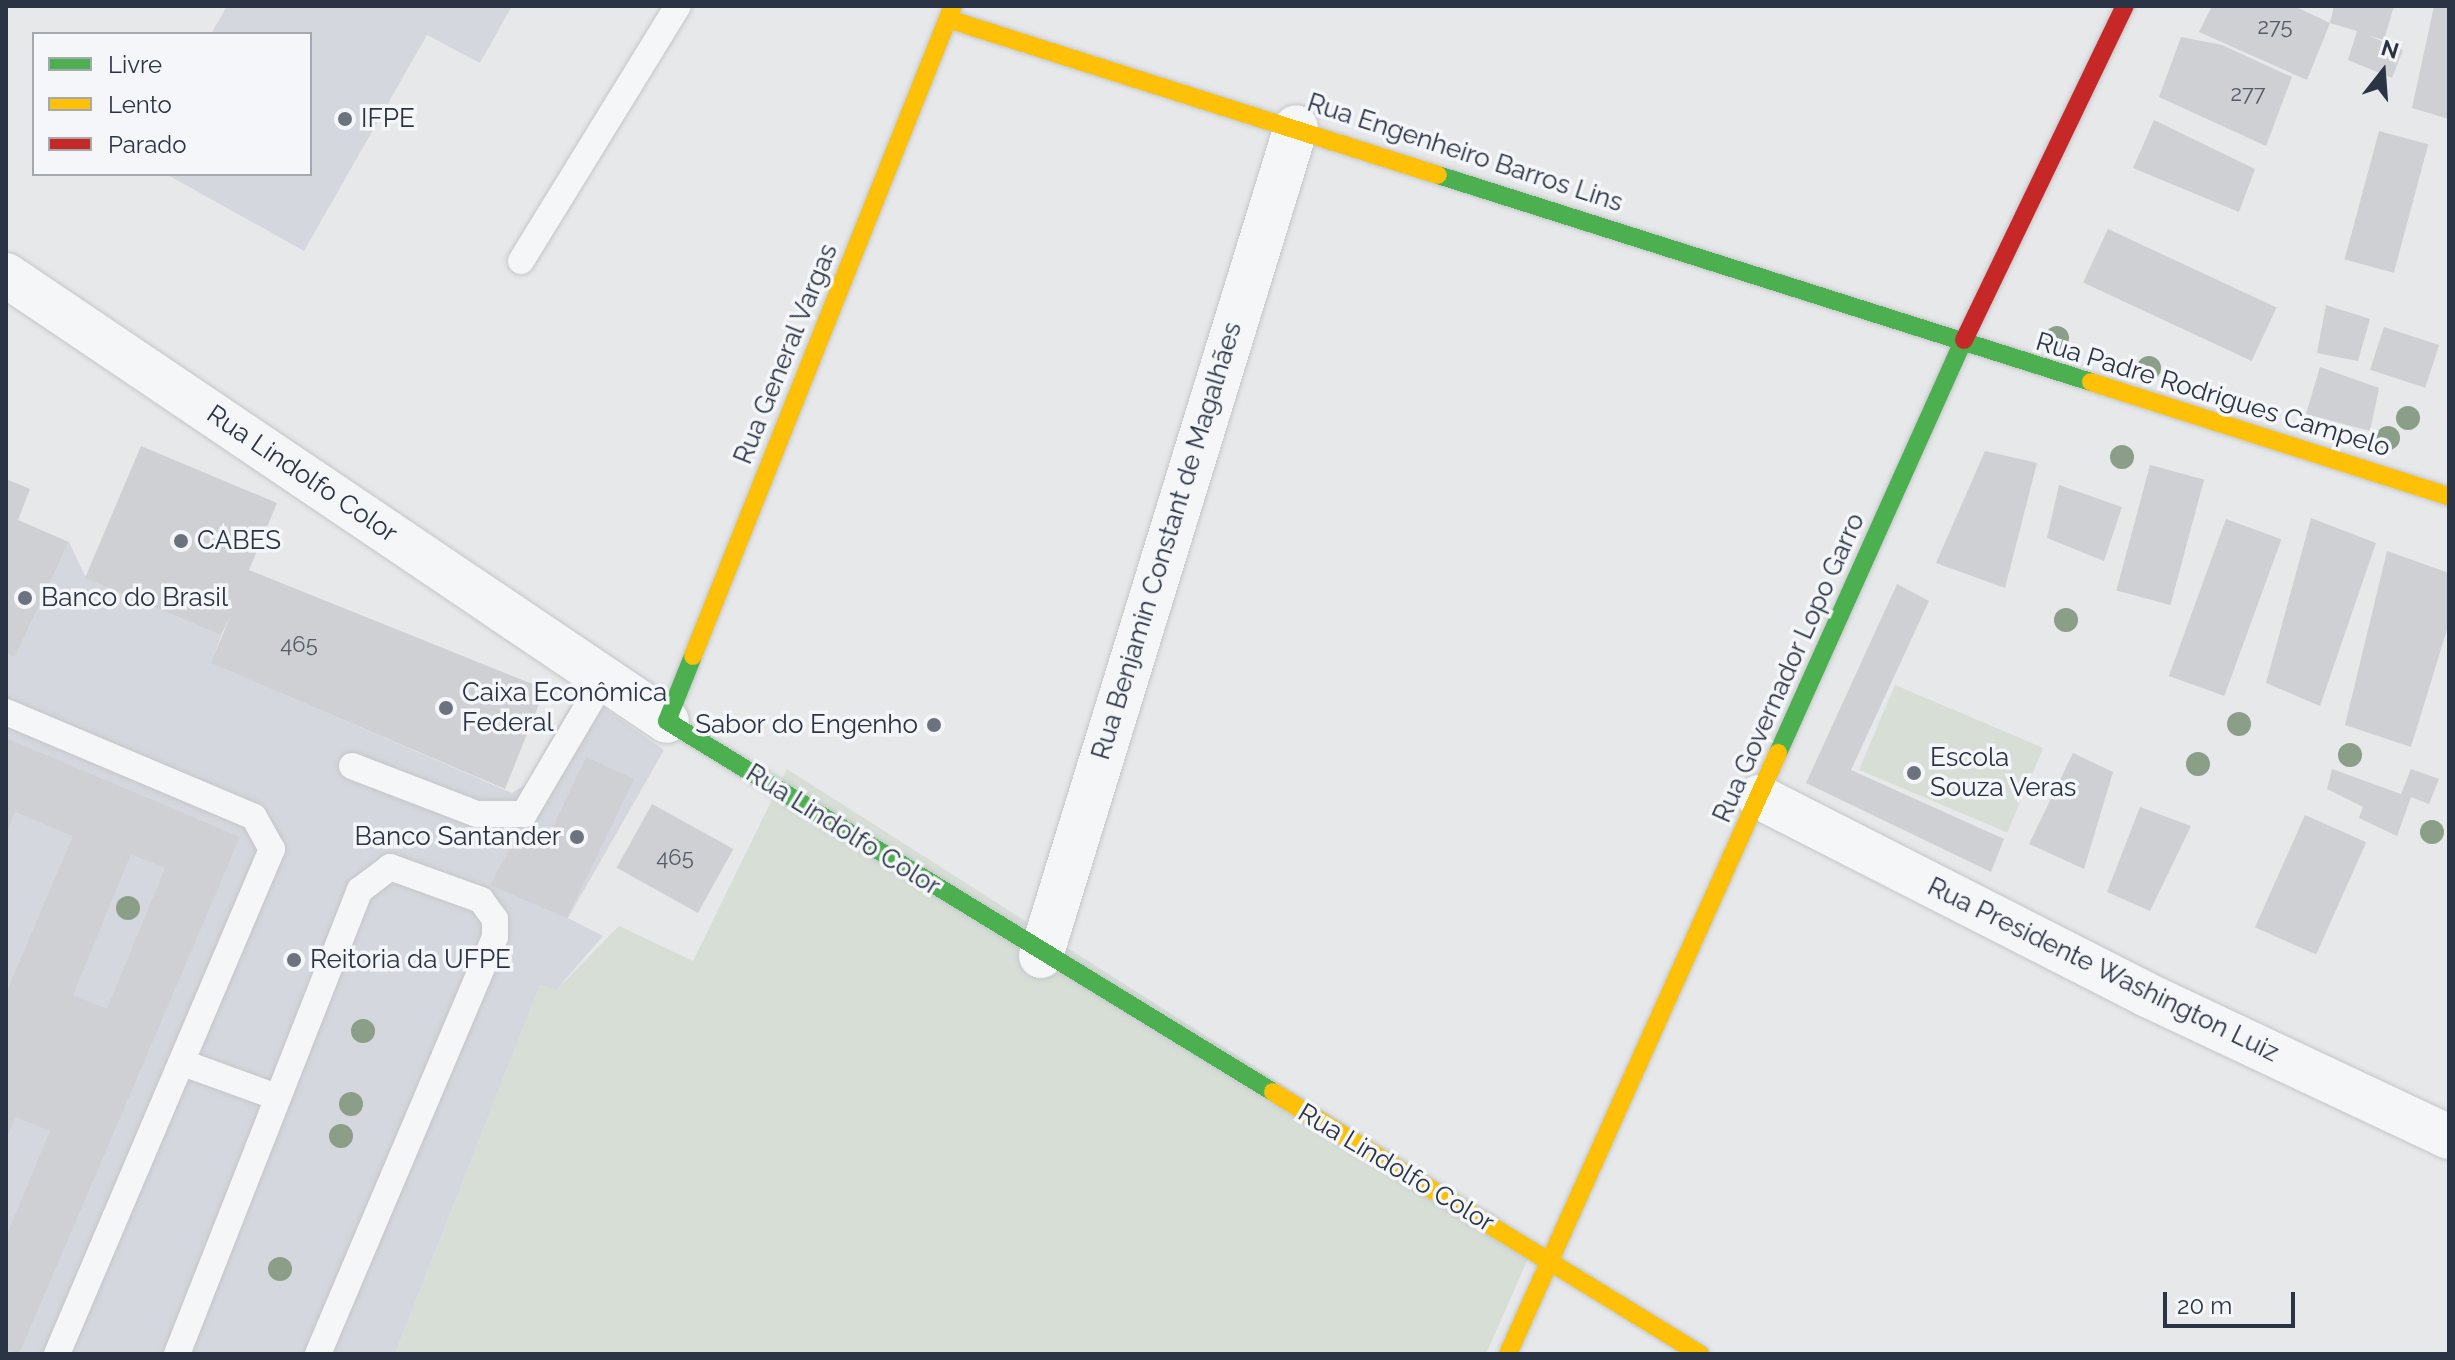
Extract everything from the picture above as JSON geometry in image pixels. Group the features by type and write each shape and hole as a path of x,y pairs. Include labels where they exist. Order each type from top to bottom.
{"street":[{"name":"Rua Governador Lopo Garro","path":"1508,1354 1552,1262 1962,344 2125,6"},
{"name":"Rua Engenheiro Barros Lins","path":"951,12 1962,344"},
{"name":"Rua General Vargas","path":"667,721 951,12"},
{"name":"Rua Benjamin Constant de Magalhães","path":"1041,956 1296,127"},
{"name":"Rua Lindolfo Color","path":"6,275 667,721 1041,956 1700,1354"},
{"name":"Rua Padre Rodrigues Campelo","path":"1962,344 2449,496"},
{"name":"Rua Presidente Washington Luiz","path":"1759,797 2145,994 2449,1137"}],"lane":[{"path":"521,261 678,6"},
{"path":"352,766 477,814 524,814 604,678"},
{"path":"6,712 254,817 268,836 272,849 186,1064 57,1354"},
{"path":"177,1354 274,1096 360,890 376,871 406,870 481,900 495,919 495,937 318,1354"},
{"path":"186,1064 274,1096"}],"shaded area":[{"name":"IFPE","path":"227,6 512,6 480,63 427,35 304,251 170,176 312,176 312,32 212,32"},
{"name":"Reitoria da UFPE","path":"69,542 86,578 221,635 212,663 512,793 525,785 579,690 664,750 568,918 603,936 556,990 540,985 395,1354 6,1354 6,653 15,657"},
{"path":"1895,685 2043,748 2007,833 1859,770"},
{"path":"787,769 1534,1245 1486,1354 395,1354 540,984 556,990 619,926 693,961"}],"building":[{"path":"2212,6 2294,6 2330,23 2307,80 2199,32"},
{"path":"2334,6 2394,6 2384,40 2367,35 2403,50 2392,78 2348,60 2357,31 2330,23"},
{"path":"2434,6 2449,6 2449,119 2412,108"},
{"path":"2181,37 2222,45 2292,77 2266,146 2159,97"},
{"path":"2154,120 2255,169 2239,212 2133,168"},
{"path":"2379,131 2428,144 2394,273 2345,259"},
{"path":"2108,229 2277,308 2252,361 2083,282"},
{"path":"2326,305 2370,319 2358,361 2317,353"},
{"path":"2384,327 2439,345 2425,388 2370,370"},
{"path":"2320,367 2379,388 2370,431 2306,414"},
{"path":"141,446 277,503 249,570 545,689 505,789 211,663 230,617 221,635 85,578"},
{"path":"1985,451 2037,463 2005,588 1936,563"},
{"path":"2150,465 2204,479 2170,605 2116,591"},
{"name":"Banco do Brasil","path":"6,479 30,489 18,520 69,542 15,657 6,653"},
{"path":"2059,485 2122,507 2104,561 2047,538"},
{"path":"2311,518 2376,543 2320,706 2266,683"},
{"path":"2226,519 2281,539 2224,696 2169,676"},
{"path":"2387,551 2449,573 2449,623 2411,747 2345,725"},
{"path":"1897,584 1929,601 1851,770 2004,839 1991,872 1806,783"},
{"path":"6,738 240,837 19,1354 6,1350 6,1237 50,1131 16,1117 6,1140 6,993 73,836 15,812 6,833","holes":["131,854 165,868 107,1009 73,995"]},
{"path":"2073,753 2113,772 2084,869 2029,844"},
{"name":"Banco Santander","path":"586,757 634,779 567,918 490,885 519,832 546,842"},
{"path":"2332,769 2401,794 2411,769 2439,779 2429,804 2411,797 2397,836 2359,818 2363,807 2327,789"},
{"path":"652,804 733,849 698,913 617,868"},
{"path":"2140,807 2191,826 2150,911 2107,892"},
{"path":"2305,815 2366,842 2316,955 2255,927"}],"traffic: fast":[{"path":"1438,175 2091,382"},
{"path":"1778,753 1964,340"},
{"path":"693,656 667,721 1273,1092"}],"traffic: slow":[{"path":"693,656 953,6"},
{"path":"948,19 1438,175"},
{"path":"2091,382 2449,496"},
{"path":"1508,1354 1778,753"},
{"path":"1273,1092 1700,1354"}],"traffic: jam":[{"path":"1964,340 2125,6"}],"place":[{"name":"IFPE","path":"345,119"},
{"name":"CABES","path":"181,541"},
{"name":"Banco do Brasil","path":"25,598"},
{"name":"Caixa Econômica Federal","path":"446,708"},
{"name":"Sabor do Engenho","path":"934,725"},
{"name":"Escola Souza Veras","path":"1914,773"},
{"name":"Banco Santander","path":"577,837"},
{"name":"Reitoria da UFPE","path":"294,960"}]}
